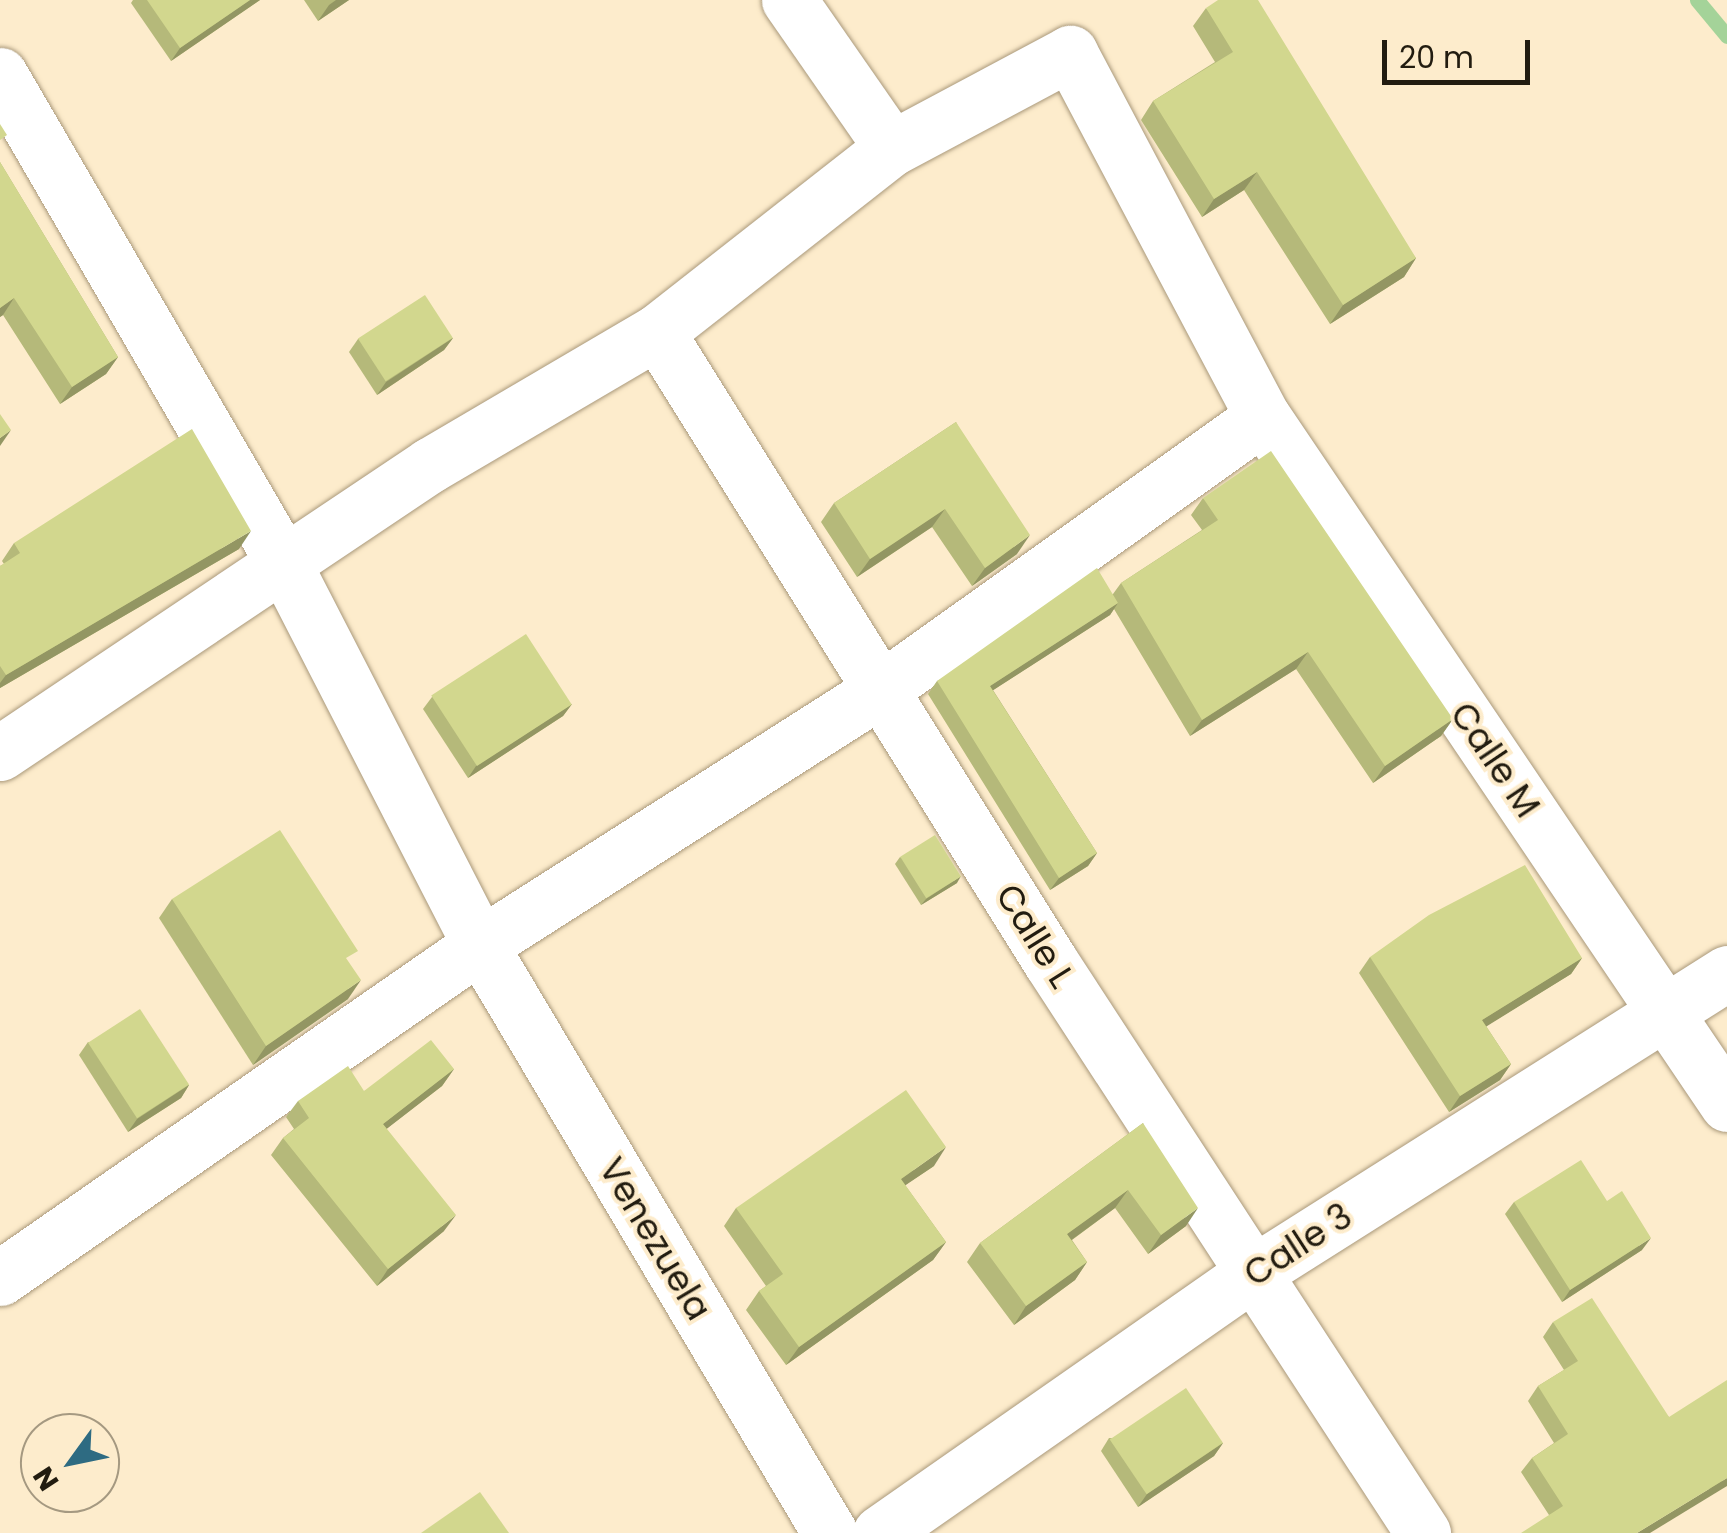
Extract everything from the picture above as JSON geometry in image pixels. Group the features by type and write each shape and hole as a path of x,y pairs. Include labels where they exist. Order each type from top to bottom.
{"street":[{"path":"0,754 430,465 657,332 892,148 790,0"},
{"name":"Calle M","path":"892,148 1070,53 1263,417 1727,1104"},
{"name":"Venezuela","path":"0,75 282,562 480,944 830,1533"},
{"name":"Calle L","path":"657,332 880,690 1423,1533"},
{"path":"0,1278 480,944 880,690 1263,417"},
{"name":"Calle 3","path":"880,1533 1253,1273 1727,973"}],"building":[{"path":"147,0 250,0 180,48"},
{"path":"1218,0 1258,0 1416,258 1343,305 1257,172 1214,199 1153,101 1233,52 1206,8"},
{"path":"0,162 118,357 72,387 14,298 0,308"},
{"path":"425,295 453,338 386,381 358,339"},
{"path":"0,414 11,430 0,438"},
{"path":"956,422 1030,535 985,568 945,509 870,559 834,503"},
{"path":"192,429 251,531 6,675 0,666 0,566 20,553 14,543"},
{"path":"1271,451 1453,719 1385,766 1308,652 1202,720 1121,583 1218,520 1203,498"},
{"path":"1097,568 1118,603 990,686 1097,853 1059,878 937,681"},
{"path":"526,634 572,704 477,766 431,696"},
{"path":"280,830 358,951 346,958 361,980 266,1046 172,899"},
{"path":"935,835 961,877 926,898 900,857"},
{"path":"1525,865 1582,958 1482,1020 1511,1064 1460,1096 1370,957 1429,915"},
{"path":"140,1009 189,1084 137,1118 88,1043"},
{"path":"431,1040 454,1069 383,1124 456,1215 388,1269 283,1138 309,1118 298,1101 348,1066 364,1091"},
{"path":"906,1090 946,1147 901,1179 946,1242 799,1347 759,1291 783,1274 736,1208"},
{"path":"1143,1123 1198,1208 1161,1235 1128,1190 1067,1234 1087,1262 1026,1306 980,1243"},
{"path":"1581,1160 1607,1201 1622,1191 1651,1238 1570,1290 1514,1202"},
{"path":"1592,1298 1669,1417 1727,1380 1727,1478 1637,1533 1521,1533 1563,1506 1532,1458 1568,1434 1538,1386 1578,1361 1553,1322"},
{"path":"1186,1388 1223,1443 1147,1494 1110,1439"},
{"path":"480,1492 509,1533 421,1533"}],"waterway":[{"path":"1697,0 1727,36"}]}
